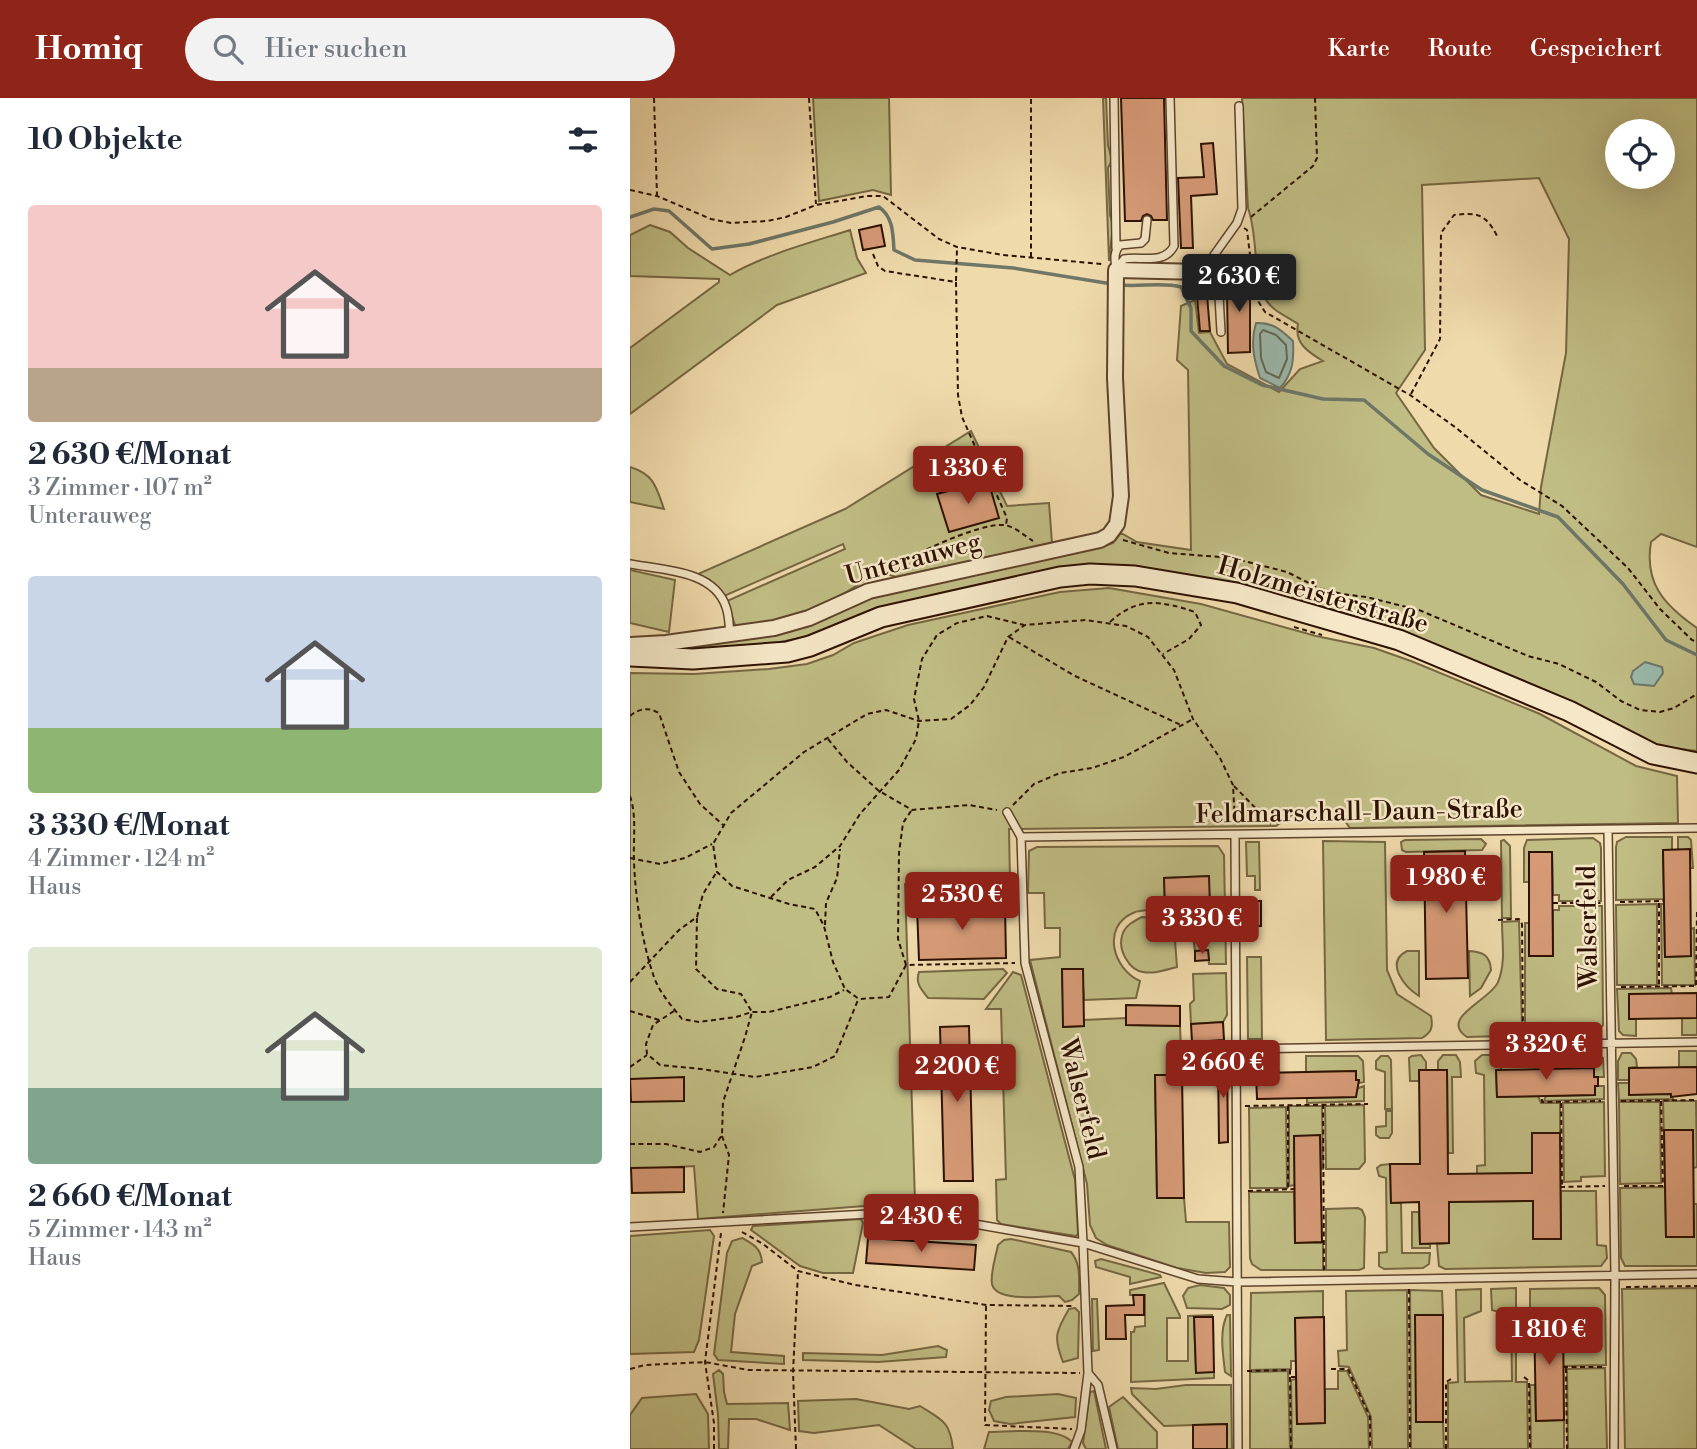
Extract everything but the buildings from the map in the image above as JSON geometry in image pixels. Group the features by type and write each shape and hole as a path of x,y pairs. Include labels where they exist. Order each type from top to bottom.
{"street":[{"path":"1109,535 1117,524 1121,496 1115,378 1116,273 1202,272"},
{"name":"Unterauweg","path":"633,656 666,643 790,624 869,591 1100,540 1109,535"},
{"name":"Holzmeisterstraße","path":"633,656 693,659 787,652 810,646 881,617 1060,577 1090,574 1135,576 1237,593 1399,640 1569,711 1653,754 1697,763"}],"lane":[{"path":"1114,98 1116,273"},
{"path":"1116,273 1124,259 1163,257 1174,246 1170,98"},
{"path":"1221,332 1219,296 1202,272 1237,223 1244,196 1239,106"},
{"path":"1116,248 1120,245 1141,243 1145,239 1147,220"},
{"path":"630,564 693,576 708,583 719,593 727,608 730,635"},
{"name":"Walserfeld","path":"1007,812 1021,837 1025,963 1079,1167 1088,1373"},
{"name":"Feldmarschall-Daun-Straße","path":"1021,837 1697,828"},
{"name":"Walserfeld","path":"1608,830 1615,1276 1614,1449"},
{"path":"1236,835 1238,1449"},
{"path":"1236,1049 1697,1042"},
{"path":"630,1227 906,1212 1083,1243 1198,1279 1237,1282 1697,1274"},
{"path":"1074,1449 1081,1430 1088,1373"},
{"path":"1088,1373 1098,1385 1113,1449"}],"path":[{"path":"654,98 657,196"},
{"path":"809,98 816,205"},
{"path":"1031,98 1031,257"},
{"path":"1315,98 1317,158 1313,166 1254,215 1237,223 1247,230 1255,296 1265,312 1410,395 1455,427 1520,480 1563,506 1628,568 1660,609 1697,642"},
{"path":"630,190 657,196 711,219 731,223 786,217 816,205 867,196 883,196 939,239 957,247 976,252 1093,262 1116,273"},
{"path":"1410,395 1440,340 1441,233 1454,215 1473,213 1490,222 1497,236"},
{"path":"957,247 958,395 962,417 1007,518 1006,525"},
{"path":"873,254 878,266 885,271 956,282"},
{"path":"869,591 879,577 907,560 983,528 1006,525 1048,551"},
{"path":"1109,535 1135,545 1169,553 1232,558 1287,572 1319,588 1419,610 1528,656 1559,664 1596,682 1621,701 1640,710 1660,712 1674,708 1697,694"},
{"path":"1109,623 1125,607 1165,602 1195,612 1201,625 1189,639 1162,654"},
{"path":"770,898 789,880 816,867 840,846 860,814 899,770 916,739 919,721 914,699 922,659 937,635 957,622 987,615 1025,625 1085,620 1109,623 1126,626 1148,637 1174,670 1193,719 1220,758 1233,785 1284,834"},
{"path":"632,858 660,864 685,858 713,844 731,813 804,752 867,714 886,710 919,721 951,719 970,705 984,687 1008,637 1025,625"},
{"path":"1293,627 1328,636"},
{"path":"1008,637 1075,676 1182,725"},
{"path":"630,716 638,710 650,708 659,713 679,772 700,804 724,826"},
{"path":"827,738 846,761 879,791 912,810 969,805 1007,812 1034,783 1060,773 1092,768 1124,757 1193,719"},
{"path":"1233,785 1236,835"},
{"path":"630,796 634,809 632,858 637,899 653,975 682,1019 699,1022 752,1012 769,1012 830,997 845,989"},
{"path":"713,844 717,872 732,887 815,909 824,926 833,962 845,989 859,999 889,997 906,965 898,939 899,853 902,823 912,810"},
{"path":"824,926 827,903 837,878 840,846"},
{"path":"715,1449 705,1362 729,1155 722,1135 723,1102 752,1012 741,994 717,989 696,970 696,917 704,894 717,872"},
{"path":"630,901 637,899"},
{"path":"1659,901 1660,986"},
{"path":"1609,987 1697,986 1697,912"},
{"path":"630,982 679,930 696,917"},
{"path":"1498,920 1519,919 1522,924 1524,1045"},
{"path":"906,965 1025,963"},
{"path":"675,1010 653,1026 646,1044 647,1054 660,1065 755,1077 813,1067 835,1056 859,999"},
{"path":"630,1012 660,1020"},
{"path":"1559,1044 1559,1069"},
{"path":"630,1068 647,1054"},
{"path":"1661,1100 1663,1186"},
{"path":"1561,1102 1562,1187"},
{"path":"1323,1104 1325,1281"},
{"path":"1237,1106 1368,1104"},
{"path":"1288,1105 1288,1190"},
{"path":"630,1144 666,1144 699,1152 714,1147 722,1135"},
{"path":"1237,1191 1294,1189"},
{"path":"722,1222 763,1244 798,1271 855,1285 986,1306 1085,1306"},
{"path":"796,1449 793,1372 798,1271"},
{"path":"1409,1279 1410,1449"},
{"path":"1615,1287 1697,1286"},
{"path":"986,1306 985,1425 1081,1430"},
{"path":"630,1369 645,1365 705,1362 748,1370 793,1372 1088,1373"},
{"path":"1567,1449 1564,1368 1615,1366"},
{"path":"1331,1369 1348,1369 1370,1417 1370,1449"},
{"path":"1239,1371 1290,1370 1291,1449"},
{"path":"1290,1377 1296,1377"},
{"path":"1524,1377 1529,1381 1530,1449"},
{"path":"1446,1449 1446,1382 1451,1379"}],"shaded area":[{"path":"813,98 889,98 891,195 873,190 819,201"},
{"path":"1103,98 1106,98 1108,145 1112,160 1108,168 1110,215 1113,225 1109,261"},
{"path":"1242,98 1697,98 1697,547 1661,534 1651,542 1650,557 1651,570 1659,592 1675,611 1697,628 1697,751 1647,745 1472,663 1136,569 766,645 725,650 666,650 776,635 812,625 871,598 1102,547 1113,543 1121,533 1137,542 1191,550 1188,370 1177,360 1181,306 1195,300 1199,333 1210,332 1227,364 1279,392 1300,369 1323,361 1300,342 1298,324 1274,309 1264,296 1258,277 1248,208","holes":["1539,178 1569,239 1566,353 1541,487 1539,514 1481,495 1434,448 1396,393 1425,350 1422,185"]},
{"path":"650,225 670,232 688,248 730,275 773,255 850,230 857,258 866,273 777,305 630,414 630,348 719,282 719,279 630,276 630,235"},
{"path":"971,431 1007,506 1049,503 1052,543 896,577 877,571 828,602 737,631 727,601 845,549 843,544 724,596 710,580 698,574 845,509"},
{"path":"630,467 650,478 664,509 630,502"},
{"path":"630,570 675,580 669,632 630,623"},
{"path":"1109,588 1201,604 1316,636 1374,648 1540,714 1636,766 1677,776 1678,823 1350,828 1340,814 1295,813 1276,826 1009,829 1010,882 905,884 915,1202 698,1219 694,1166 630,1170 630,673 694,674 807,664 833,655 854,643 908,625 1060,592"},
{"path":"1626,837 1672,837 1672,850 1663,850 1664,899 1616,900 1616,847 1617,842"},
{"path":"1678,837 1688,837 1691,840 1693,868 1690,868 1678,850"},
{"path":"1593,838 1600,843 1601,848 1601,901 1559,901 1559,895 1553,895 1552,852 1529,852 1529,882 1524,882 1524,848 1527,840"},
{"path":"1481,839 1486,844 1482,850 1406,852 1402,850 1401,842 1405,840"},
{"path":"1504,840 1510,846 1511,918 1502,918 1501,841"},
{"path":"1323,841 1385,842 1387,970 1397,994 1431,1016 1431,1029 1422,1038 1326,1040"},
{"path":"1246,842 1259,842 1260,890 1255,890 1255,876 1247,876"},
{"path":"1218,846 1224,855 1226,964 1209,964 1208,951 1195,951 1193,937 1186,927 1186,908 1210,907 1208,876 1164,878 1165,909 1133,913 1123,919 1117,928 1114,948 1117,958 1131,975 1140,981 1136,998 1084,1000 1082,969 1062,970 1064,1027 1084,1026 1084,1020 1126,1018 1126,1025 1180,1026 1182,1075 1155,1076 1157,1198 1184,1198 1186,1222 1229,1222 1230,1267 1225,1272 1206,1273 1177,1268 1107,1245 1096,1238 1090,1225 1087,1184 1030,960 1060,957 1060,928 1045,928 1044,893 1028,893 1029,851 1037,847"},
{"path":"1657,904 1657,985 1617,985 1616,905"},
{"path":"1661,904 1664,904 1665,957 1691,956 1690,929 1694,928 1695,985 1662,985"},
{"path":"1559,906 1602,906 1603,1025 1597,1034 1562,1035 1561,1025 1525,1026 1525,923 1529,923 1530,956 1553,956 1553,910 1559,910"},
{"path":"1142,917 1160,918 1174,928 1177,967 1147,972 1133,968 1129,963 1123,953 1123,932"},
{"path":"1519,921 1522,1026 1503,1026 1503,1036 1467,1037 1460,1030 1462,1016 1498,982 1503,960 1502,922"},
{"path":"1407,951 1419,951 1419,996 1403,981 1397,968 1400,956"},
{"path":"1469,951 1485,955 1491,970 1481,988 1470,996"},
{"path":"1247,957 1261,957 1262,1039 1248,1039"},
{"path":"1003,969 1007,973 984,999 928,998 919,986 919,972"},
{"path":"1013,972 1021,975 1075,1180 1076,1236 1001,1224 997,1220 996,1180 1006,1179 1001,1009 986,1009"},
{"path":"1226,973 1227,1015 1223,1022 1191,1024 1193,974"},
{"path":"1671,988 1672,994 1629,995 1629,1019 1636,1019 1636,1036 1623,1035 1619,1031 1617,989"},
{"path":"1682,1018 1697,1018 1697,1035 1682,1035"},
{"path":"1679,1051 1697,1051 1697,1067 1679,1067"},
{"path":"1557,1053 1557,1069 1546,1069 1542,1066 1544,1056"},
{"path":"1596,1053 1603,1058 1604,1077 1594,1077 1594,1068 1560,1069 1560,1054"},
{"path":"1622,1053 1631,1053 1636,1059 1637,1067 1629,1068 1629,1080 1618,1080 1618,1061"},
{"path":"1421,1055 1426,1062 1426,1070 1419,1071 1419,1081 1410,1081 1409,1058"},
{"path":"1443,1055 1456,1055 1460,1062 1461,1077 1452,1077 1453,1153 1448,1153 1447,1071 1438,1070 1438,1061"},
{"path":"1482,1055 1501,1055 1501,1070 1496,1070 1497,1097 1538,1096 1541,1103 1560,1103 1560,1133 1532,1133 1532,1173 1477,1174 1477,1166 1485,1165 1484,1075 1476,1073 1475,1061"},
{"path":"1306,1056 1358,1056 1363,1061 1364,1082 1359,1083 1359,1080 1356,1080 1355,1071 1306,1072"},
{"path":"1381,1056 1388,1056 1391,1060 1392,1109 1385,1109 1385,1072 1376,1069 1376,1061"},
{"path":"1248,1057 1262,1057 1262,1072 1256,1073 1256,1084 1249,1084"},
{"path":"1618,1083 1629,1083 1630,1094 1671,1094 1673,1099 1619,1100"},
{"path":"1364,1086 1364,1101 1307,1103 1307,1098 1356,1097 1356,1089"},
{"path":"1595,1086 1604,1086 1604,1099 1544,1101 1546,1096 1594,1095"},
{"path":"1663,1101 1696,1101 1697,1167 1693,1168 1692,1130 1665,1130 1665,1183"},
{"path":"1604,1102 1605,1176 1581,1177 1581,1181 1564,1182 1563,1103"},
{"path":"1619,1102 1660,1102 1661,1183 1620,1184"},
{"path":"1364,1105 1365,1162 1359,1169 1326,1169 1325,1106"},
{"path":"1289,1106 1322,1106 1323,1169 1320,1136 1294,1136 1295,1185 1289,1186"},
{"path":"1286,1107 1287,1188 1250,1188 1249,1108"},
{"path":"1386,1111 1392,1111 1392,1133 1389,1138 1380,1138 1376,1135 1376,1127 1386,1126"},
{"path":"1390,1164 1391,1202 1401,1203 1402,1253 1430,1253 1429,1264 1423,1268 1384,1269 1379,1266 1379,1253 1387,1252 1386,1178 1379,1176 1377,1168"},
{"path":"1665,1187 1666,1237 1694,1237 1693,1204 1697,1204 1697,1266 1625,1266 1621,1258 1620,1188"},
{"path":"1561,1191 1596,1191 1597,1245 1606,1246 1607,1258 1601,1266 1445,1269 1439,1266 1437,1244 1449,1243 1449,1202 1533,1201 1533,1239 1561,1239"},
{"path":"1249,1192 1294,1192 1295,1242 1323,1243 1323,1270 1261,1270 1252,1264"},
{"path":"1358,1208 1365,1217 1364,1268 1326,1270 1326,1209"},
{"path":"1412,1212 1419,1212 1420,1243 1430,1244 1430,1248 1412,1248"},
{"path":"861,1219 863,1223 853,1273 823,1273 800,1266 751,1230 753,1226"},
{"path":"710,1230 714,1236 699,1340 694,1352 630,1354 630,1236"},
{"path":"742,1238 758,1250 762,1262 752,1266 735,1314 731,1352 784,1356 784,1364 718,1360 714,1354 727,1253 732,1241"},
{"path":"1011,1239 1071,1252 1078,1266 1079,1294 1065,1302 1059,1296 1011,1296 995,1290 992,1275 998,1245"},
{"path":"1101,1259 1161,1277 1130,1284 1130,1277 1096,1267 1095,1261"},
{"path":"1164,1283 1180,1316 1167,1318 1167,1361 1188,1361 1188,1316 1213,1315 1194,1318 1196,1372 1214,1372 1214,1378 1131,1382 1131,1332 1134,1332 1135,1327 1145,1326 1145,1295 1130,1295 1130,1290"},
{"path":"1200,1285 1224,1288 1230,1295 1230,1305 1222,1309 1187,1308 1183,1296 1188,1288"},
{"path":"1516,1288 1516,1382 1527,1382 1528,1449 1448,1449 1448,1383 1458,1382 1456,1290 1481,1289 1481,1311 1464,1318 1465,1382 1512,1381 1511,1316 1492,1310 1491,1289"},
{"path":"1599,1288 1605,1295 1606,1365 1563,1366 1548,1309 1530,1309 1530,1289"},
{"path":"1697,1288 1697,1449 1625,1449 1622,1289"},
{"path":"1407,1290 1408,1449 1372,1449 1371,1417 1349,1367 1339,1366 1338,1351 1347,1350 1346,1291"},
{"path":"1410,1290 1442,1291 1443,1315 1416,1315 1416,1422 1443,1422 1444,1449 1411,1449"},
{"path":"1323,1291 1323,1317 1295,1318 1296,1361 1291,1361 1291,1369 1250,1370 1251,1293"},
{"path":"1092,1299 1097,1299 1099,1350 1093,1351"},
{"path":"1075,1308 1079,1312 1078,1358 1063,1362 1057,1334 1069,1309"},
{"path":"1227,1315 1230,1315 1231,1376 1225,1372 1222,1335"},
{"path":"938,1346 947,1350 946,1357 878,1362 803,1360 803,1353 882,1355"},
{"path":"1605,1368 1607,1449 1568,1449 1567,1369"},
{"path":"719,1370 723,1374 727,1404 788,1403 790,1430 756,1419 729,1419 728,1449 719,1449 713,1374"},
{"path":"1288,1371 1290,1449 1250,1449 1250,1372"},
{"path":"1338,1371 1347,1371 1368,1417 1369,1449 1292,1449 1291,1380 1296,1379 1297,1424 1325,1423 1325,1389 1338,1389"},
{"path":"1186,1385 1231,1385 1232,1449 1227,1449 1227,1424 1164,1426 1132,1394 1131,1388 1156,1389"},
{"path":"1530,1385 1535,1385 1536,1421 1564,1420 1564,1449 1531,1449"},
{"path":"1094,1391 1106,1449 1086,1449 1083,1443 1090,1392"},
{"path":"696,1394 708,1414 709,1449 630,1449 630,1415 642,1398"},
{"path":"1058,1394 1076,1398 1075,1417 1010,1424 994,1421 989,1410 991,1401 1006,1397"},
{"path":"1123,1397 1157,1432 1157,1449 1118,1449 1109,1407"},
{"path":"856,1399 909,1409 920,1406 944,1422 950,1432 953,1449 916,1449 879,1425 814,1433 799,1431 798,1401"},
{"path":"989,1432 1045,1432 1065,1437 1072,1442 1068,1449 984,1449"}],"water":[{"path":"1256,323 1272,325 1293,341 1292,366 1280,388 1260,378 1254,351"},
{"path":"1645,662 1662,667 1663,673 1654,686 1634,684 1631,677 1633,671"}],"waterway":[{"path":"630,217 654,209 669,211 712,249 749,244 879,207 890,221 894,250 915,260 1013,268 1112,284"},
{"path":"1120,285 1181,287 1191,308 1191,331 1224,366 1262,385 1323,399 1364,400 1428,454 1482,490 1558,517 1623,584 1666,640 1697,655"}]}
